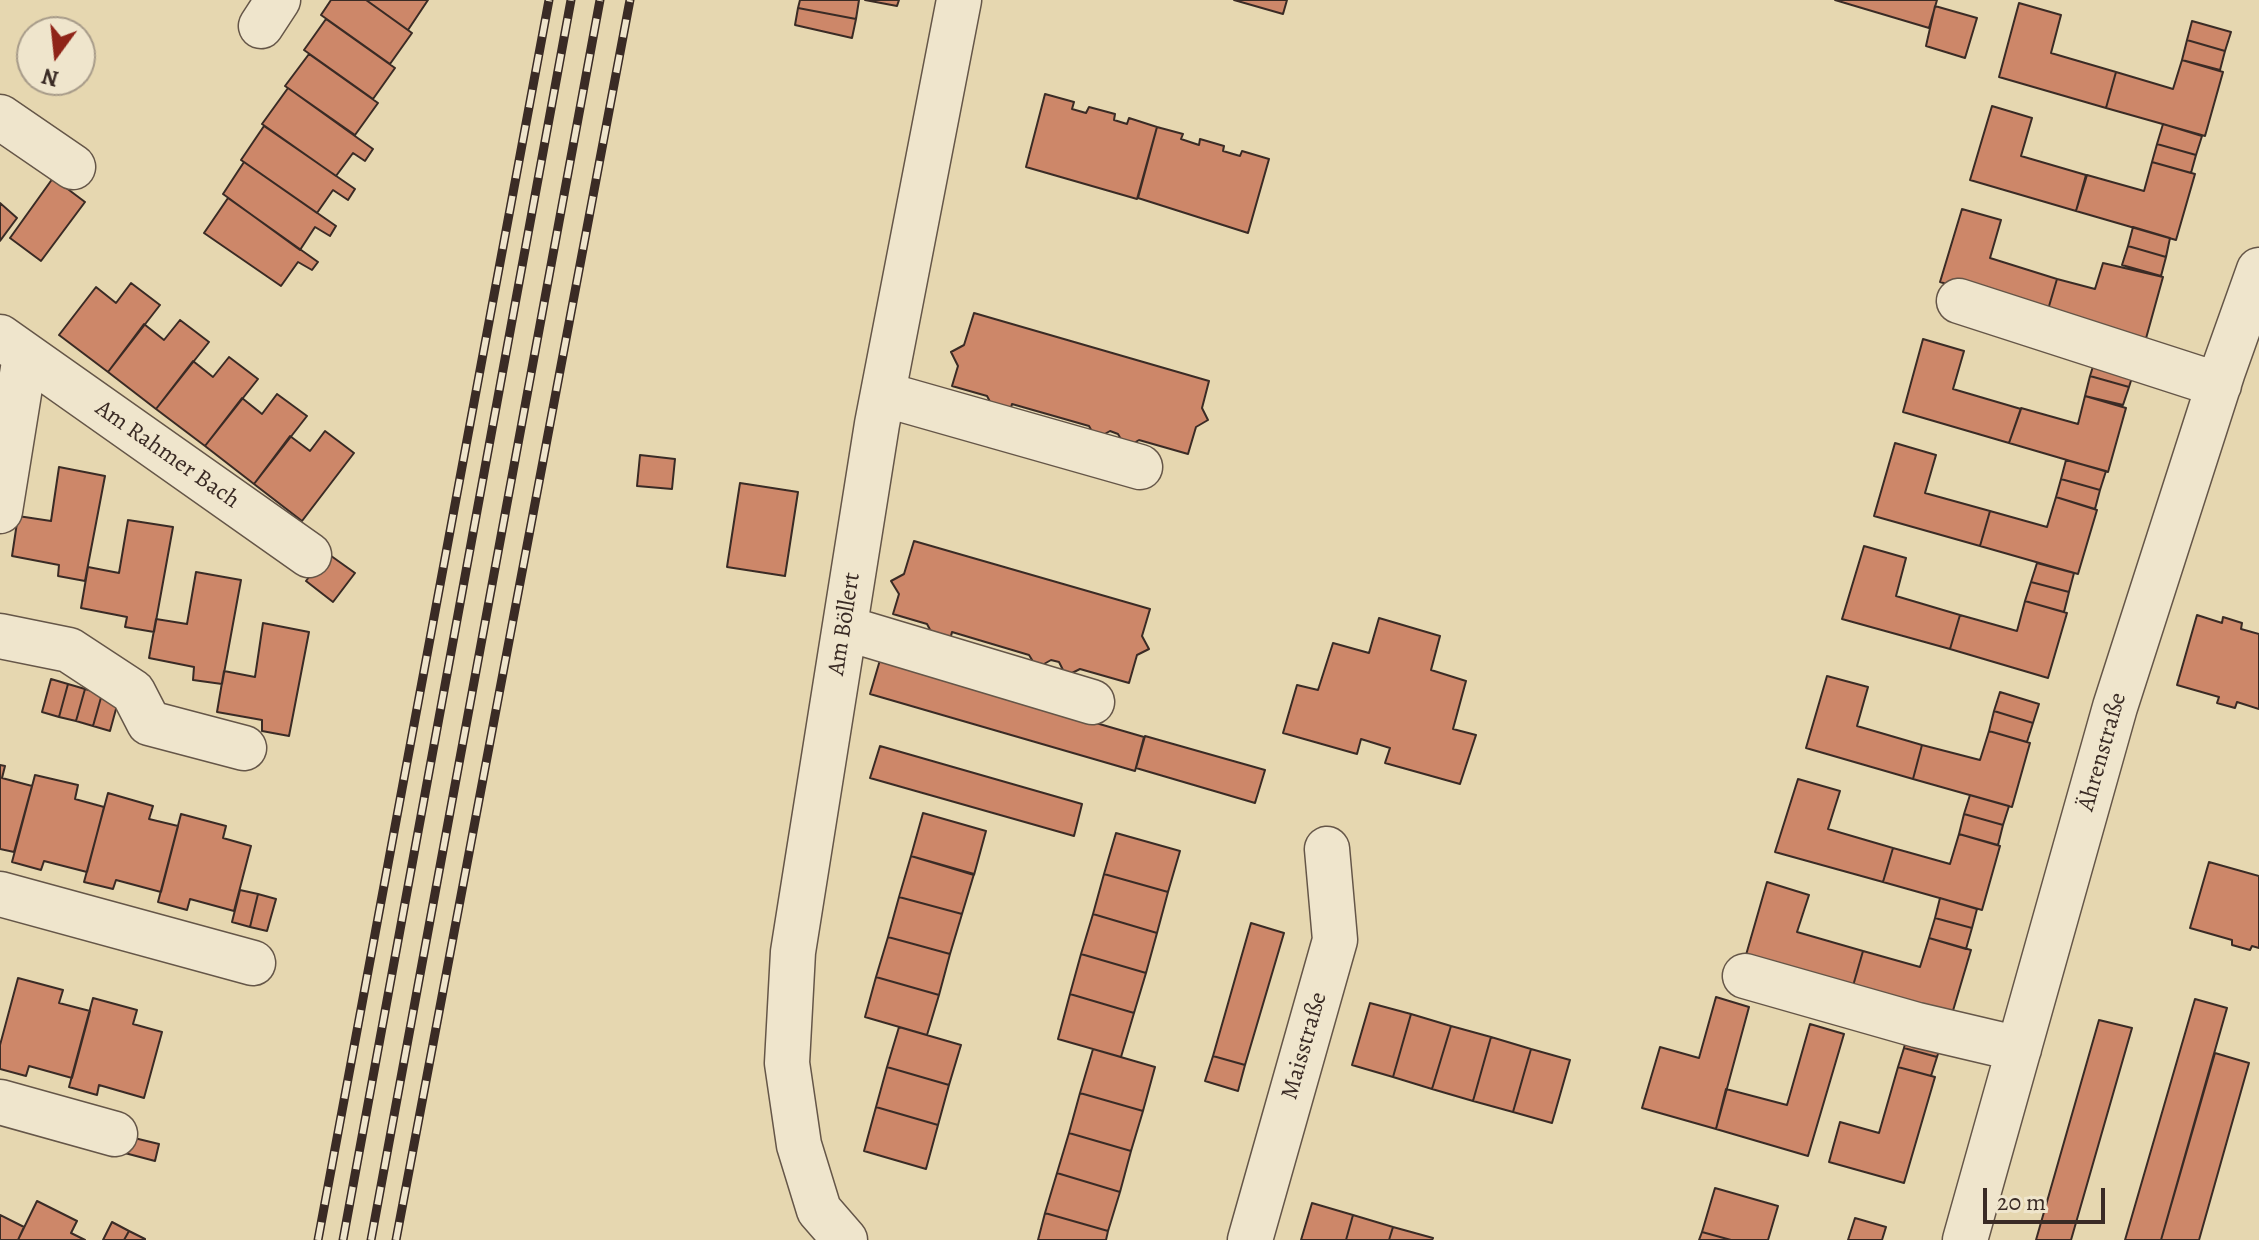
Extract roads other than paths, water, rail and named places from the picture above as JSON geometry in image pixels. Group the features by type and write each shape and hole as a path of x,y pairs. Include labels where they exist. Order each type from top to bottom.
{"street":[{"name":"Am Böllert","path":"845,1240 819,1210 799,1145 787,1063 793,952 883,394 959,0"},
{"path":"0,117 73,167"},
{"name":"Ährenstraße","path":"1965,1240 2115,707 2259,270"},
{"path":"1959,301 2219,385"},
{"name":"Am Rahmer Bach","path":"0,511 13,346"},
{"name":"Am Rahmer Bach","path":"13,346 309,555"},
{"path":"883,394 1140,467"},
{"path":"845,628 1092,702"},
{"path":"0,636 69,650 133,692 149,723 244,748"},
{"name":"Maisstraße","path":"1250,1240 1335,940 1327,849"},
{"path":"0,894 253,963"},
{"path":"1745,976 1917,1025 2019,1049"},
{"path":"0,1102 115,1134"}],"railway":[{"path":"318,1240 549,0"},
{"path":"343,1240 571,0"},
{"path":"371,1240 600,0"},
{"path":"396,1240 630,0"}]}
